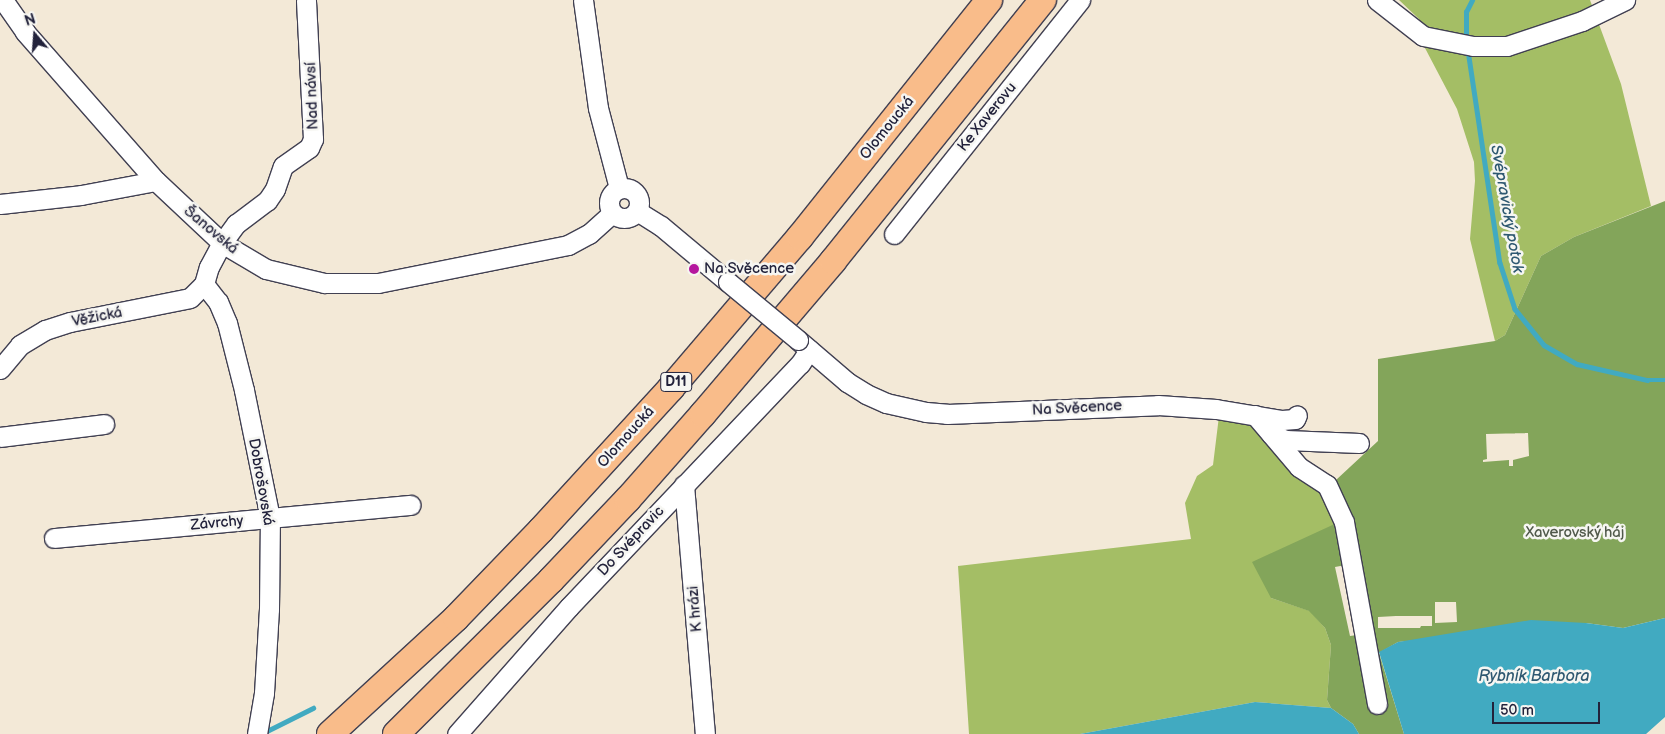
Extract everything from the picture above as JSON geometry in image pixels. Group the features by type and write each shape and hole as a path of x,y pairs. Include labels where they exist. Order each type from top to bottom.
{"highway":[{"name":"Olomoucká","path":"330,734 456,618 541,530 671,388 800,237 989,0"},
{"name":"D11","path":"396,734 558,573 697,421 833,260 1043,0"}],"street":[{"name":"Šanovská","path":"3,0 25,32 156,181 222,242 266,268 324,283 378,283 568,245 589,234 612,213"},
{"name":"Nad návsí","path":"222,242 236,224 267,201 275,189 283,166 308,148 313,139 306,0"},
{"path":"583,0 598,108 619,188"},
{"name":"Ke Xaverovu","path":"894,234 1080,0"},
{"path":"1377,0 1423,36 1468,46 1507,46 1582,21 1625,0"},
{"path":"0,204 81,195 156,181"},
{"path":"619,188 626,188 636,193 639,204 637,211 627,218 617,217 609,207 609,197 619,188"},
{"name":"Na Svěcence","path":"637,211 661,226 848,382 866,394 886,403 926,412 947,414 1158,405 1290,420 1295,419 1297,415"},
{"path":"204,284 222,242"},
{"name":"Věžická","path":"0,369 20,345 45,330 70,322 190,298 204,284"},
{"name":"Dobrošovská","path":"204,284 218,302 227,323 244,390 270,518 269,609 264,693 257,734"},
{"name":"Do Svépravic","path":"456,734 569,607 800,364 803,346"},
{"path":"1254,415 1299,467 1327,486 1344,522 1377,704"},
{"path":"0,437 104,424"},
{"path":"1270,433 1286,440 1359,443"},
{"name":"K hrázi","path":"684,485 705,734"},
{"name":"Závrchy","path":"54,538 410,505"}],"green space":[{"path":"1399,0 1590,0 1621,84 1651,206 1574,237 1541,256 1505,335 1495,341 1470,239 1475,181 1474,162 1457,109 1415,29 1419,19"},
{"name":"Xaverovský háj","path":"1665,201 1665,618 1623,628 1586,623 1398,642 1379,653 1404,734 1359,734 1353,724 1331,708 1327,700 1331,645 1325,628 1309,611 1271,598 1252,562 1339,522 1322,493 1378,441 1378,359 1495,341 1505,335 1541,256 1574,237","holes":["1528,433 1529,456 1513,460 1513,466 1509,466 1509,460 1483,462 1483,460 1487,459 1486,434","1351,564 1364,634 1350,636 1335,567","1435,602 1456,602 1457,622 1435,623","1432,616 1432,626 1421,626 1420,628 1378,628 1378,617"]},
{"path":"1219,416 1251,423 1322,493 1340,522 1271,598 1310,611 1325,628 1331,645 1327,700 1331,708 1255,702 1080,734 969,734 958,566 1191,539 1185,503 1197,476 1213,465"}],"water":[{"name":"Rybník Barbora","path":"1665,618 1665,717 1646,734 1404,734 1379,652 1398,642 1531,620 1586,623 1623,628"},
{"path":"1255,702 1331,708 1353,724 1359,734 1080,734"}],"waterway":[{"name":"Svépravický potok","path":"1466,40 1466,12 1472,0"},
{"name":"Svépravický potok","path":"1468,50 1500,263 1515,309 1544,345 1577,364 1647,380 1665,380"},
{"path":"263,733 313,708"}],"place":[{"name":"Na Svěcence","path":"694,269"}]}
